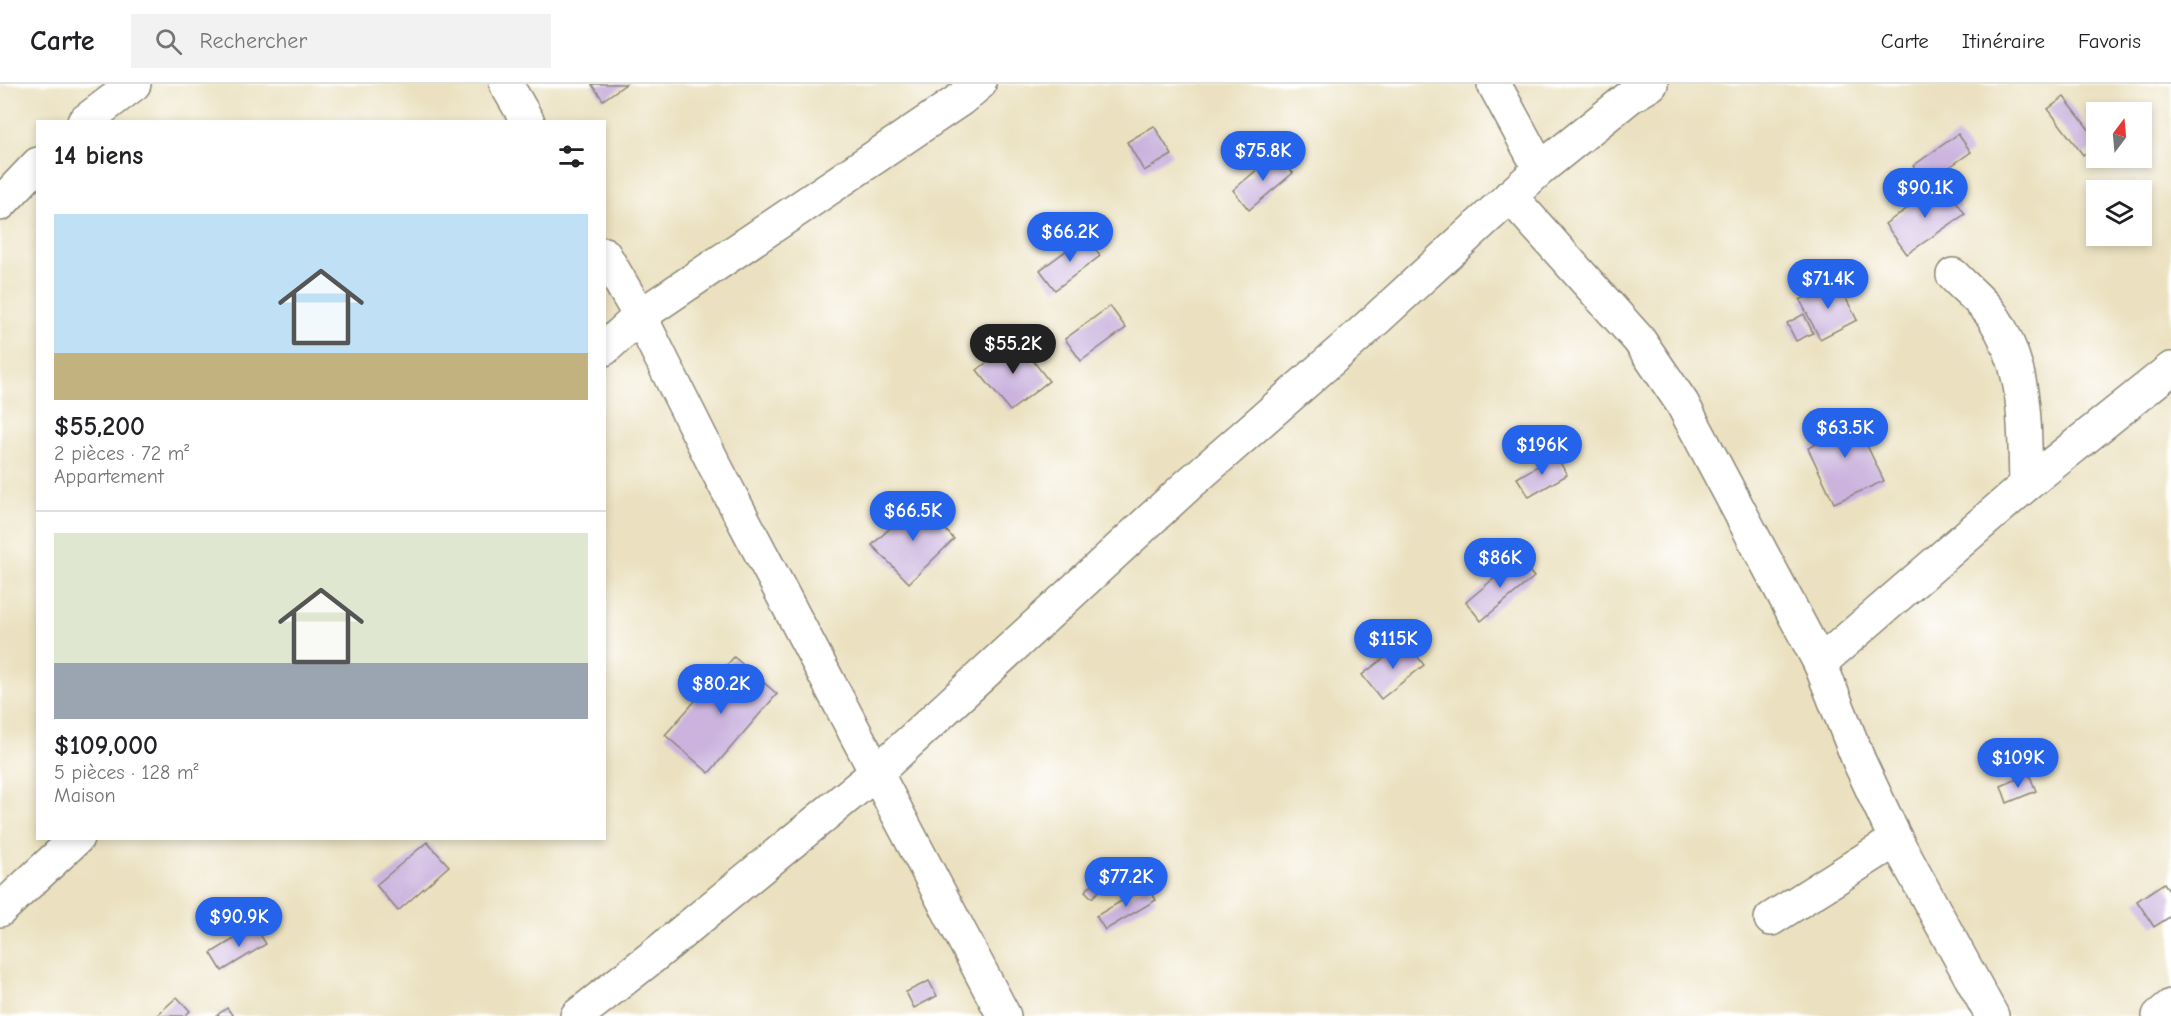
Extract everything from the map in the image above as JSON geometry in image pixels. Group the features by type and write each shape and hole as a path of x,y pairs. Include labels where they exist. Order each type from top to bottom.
{"street":[{"path":"87,120 134,84"},
{"path":"506,84 527,120"},
{"path":"606,347 640,316 961,99 979,84"},
{"path":"1494,84 1540,169"},
{"path":"577,1016 877,772 1188,485 1357,337 1540,169 1630,96 1651,84"},
{"path":"0,204 36,166"},
{"path":"1510,196 1639,340 1682,403 1820,663 1859,761 1896,840 1992,1016"},
{"path":"606,257 640,316 716,466 1005,1016"},
{"path":"1953,275 1991,314 2012,351 2023,396 2026,485"},
{"path":"1820,663 2026,485 2171,369"},
{"path":"0,910 76,840"},
{"path":"1771,919 1896,840"},
{"path":"2159,1016 2171,1006"}],"building":[{"path":"626,84 603,100 592,85"},
{"path":"2064,97 2086,126 2086,153 2083,155 2048,109"},
{"path":"1154,126 1172,155 1144,171 1127,142"},
{"path":"1958,134 1971,152 1925,184 1913,166"},
{"path":"1277,153 1293,173 1249,210 1233,190"},
{"path":"1944,183 1965,214 1907,254 1885,224"},
{"path":"1086,236 1100,256 1055,290 1040,270"},
{"path":"1837,281 1857,320 1820,339 1800,300"},
{"path":"1110,306 1126,328 1081,361 1065,339"},
{"path":"1804,314 1813,333 1796,341 1787,323"},
{"path":"1016,339 1049,381 1010,411 977,370"},
{"path":"1850,410 1884,481 1834,503 1808,448 1829,438 1822,422"},
{"path":"1556,455 1567,475 1529,497 1517,478"},
{"path":"919,501 954,539 909,583 872,545"},
{"path":"1518,558 1534,577 1481,621 1466,602"},
{"path":"1406,641 1424,665 1381,699 1362,675"},
{"path":"734,657 777,694 709,773 665,735"},
{"path":"2029,774 2036,791 2007,803 2001,786"},
{"path":"427,842 449,866 398,911 376,885"},
{"path":"1105,872 1111,879 1092,898 1085,891"},
{"path":"2164,883 2171,894 2171,916 2154,927 2137,901"},
{"path":"1147,886 1156,900 1105,930 1096,916"},
{"path":"255,926 266,944 222,971 211,953"},
{"path":"929,981 937,996 914,1008 906,992"},
{"path":"177,997 190,1011 185,1016 156,1016"},
{"path":"227,1008 233,1016 216,1016"}]}
